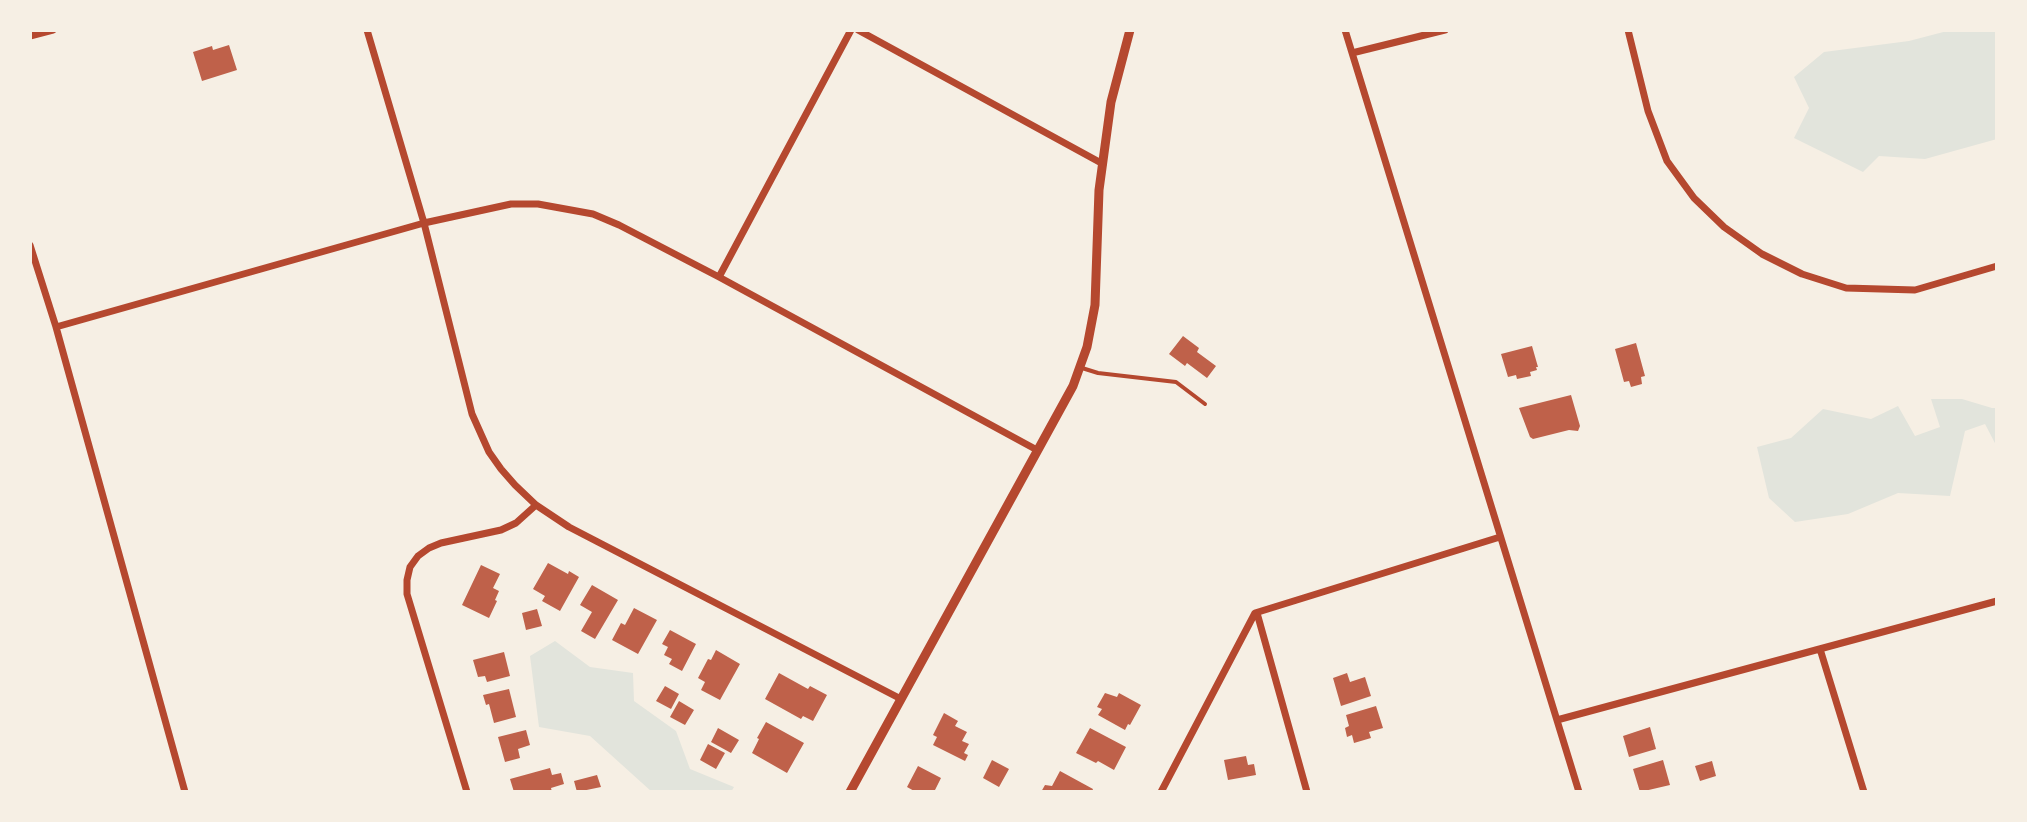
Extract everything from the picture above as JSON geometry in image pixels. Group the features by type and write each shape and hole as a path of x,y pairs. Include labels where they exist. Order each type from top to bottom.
{"street":[{"path":"30,36 53,30"},
{"path":"367,30 424,223 472,414 489,452 501,469 536,505 569,527 901,699"},
{"path":"719,277 851,30"},
{"path":"858,30 1103,164"},
{"path":"850,792 1073,386 1080,368 1095,305 1099,190 1111,102 1130,30"},
{"path":"1345,30 1579,792"},
{"path":"1352,53 1445,30"},
{"path":"1628,30 1648,111 1667,161 1694,198 1724,227 1762,254 1802,274 1846,288 1915,290 1997,266"},
{"path":"56,327 424,223 511,204 538,204 593,214 619,225 1037,450"},
{"path":"30,245 56,327 185,792"},
{"path":"467,792 407,594 410,567 429,548 501,530 516,523 536,505"},
{"path":"1161,792 1255,613 1500,537"},
{"path":"1557,720 1997,601"},
{"path":"1257,613 1307,792"},
{"path":"1820,649 1864,792"}],"lane":[{"path":"1080,368 1176,382 1205,404"}],"shaded area":[{"path":"1951,30 1997,30 1997,139 1925,159 1879,156 1863,172 1794,138 1809,108 1794,77 1824,52 1909,41"},
{"path":"1931,399 1962,399 1997,408 1997,447 1985,424 1965,431 1950,496 1898,493 1848,514 1795,522 1769,498 1757,447 1791,438 1823,409 1871,419 1898,406 1915,436 1940,427"},
{"path":"555,641 590,667 633,673 634,701 676,731 690,769 734,787 731,792 652,792 590,736 539,727 530,656"}],"building":[{"path":"229,45 237,70 202,81 193,52"},
{"path":"1183,336 1199,348 1197,352 1216,366 1207,378 1169,354"},
{"path":"1636,343 1645,376 1641,377 1642,384 1631,387 1629,381 1624,382 1615,349"},
{"path":"1532,346 1537,370 1530,372 1531,376 1508,377 1501,354"},
{"path":"1571,395 1580,426 1578,431 1530,437 1519,408"},
{"path":"548,563 579,577 560,611 542,601 545,596 533,589"},
{"path":"481,565 500,574 493,588 499,591 497,601 489,618 462,605"},
{"path":"592,585 618,600 595,639 581,631 592,612 580,605"},
{"path":"634,608 657,620 638,654 612,640"},
{"path":"537,609 542,626 526,630 522,613"},
{"path":"670,630 696,644 682,671 669,664 672,659 664,655 668,647 662,644"},
{"path":"716,650 740,664 720,700 701,690 705,682 698,678"},
{"path":"504,652 510,676 487,682 485,676 478,677 473,660"},
{"path":"779,673 808,689 810,686 827,695 813,721 803,716 801,719 765,699"},
{"path":"1347,673 1350,682 1365,677 1371,696 1341,706 1333,678"},
{"path":"665,686 679,694 671,709 656,701"},
{"path":"509,689 516,717 494,723 483,695"},
{"path":"1105,693 1117,697 1119,693 1141,705 1125,730 1098,715 1102,709 1097,707"},
{"path":"679,701 694,710 685,725 670,717"},
{"path":"1376,706 1383,728 1369,732 1371,738 1354,743 1352,735 1347,737 1345,728 1349,726 1346,715"},
{"path":"944,713 958,721 955,726 967,732 962,741 969,744 964,753 968,755 965,761 933,745 937,737 933,735"},
{"path":"766,722 804,743 787,773 752,753"},
{"path":"1650,727 1656,749 1629,757 1623,736"},
{"path":"718,728 739,740 731,753 711,742"},
{"path":"1090,728 1126,747 1114,770 1076,753"},
{"path":"526,730 530,745 518,749 520,758 505,762 498,737"},
{"path":"708,744 725,753 716,769 700,760"},
{"path":"1246,756 1248,765 1254,764 1256,775 1228,780 1224,760"},
{"path":"992,760 1009,769 999,787 983,778"},
{"path":"1663,760 1670,785 1640,792 1633,769"},
{"path":"1712,761 1716,776 1700,781 1695,766"},
{"path":"918,766 941,778 935,790 939,792 916,792 907,787"},
{"path":"550,768 552,775 561,773 564,784 551,788 552,792 514,792 510,779"},
{"path":"1060,771 1093,789 1092,792 1041,792 1045,785 1052,786"},
{"path":"597,775 601,787 577,792 574,781"}]}
